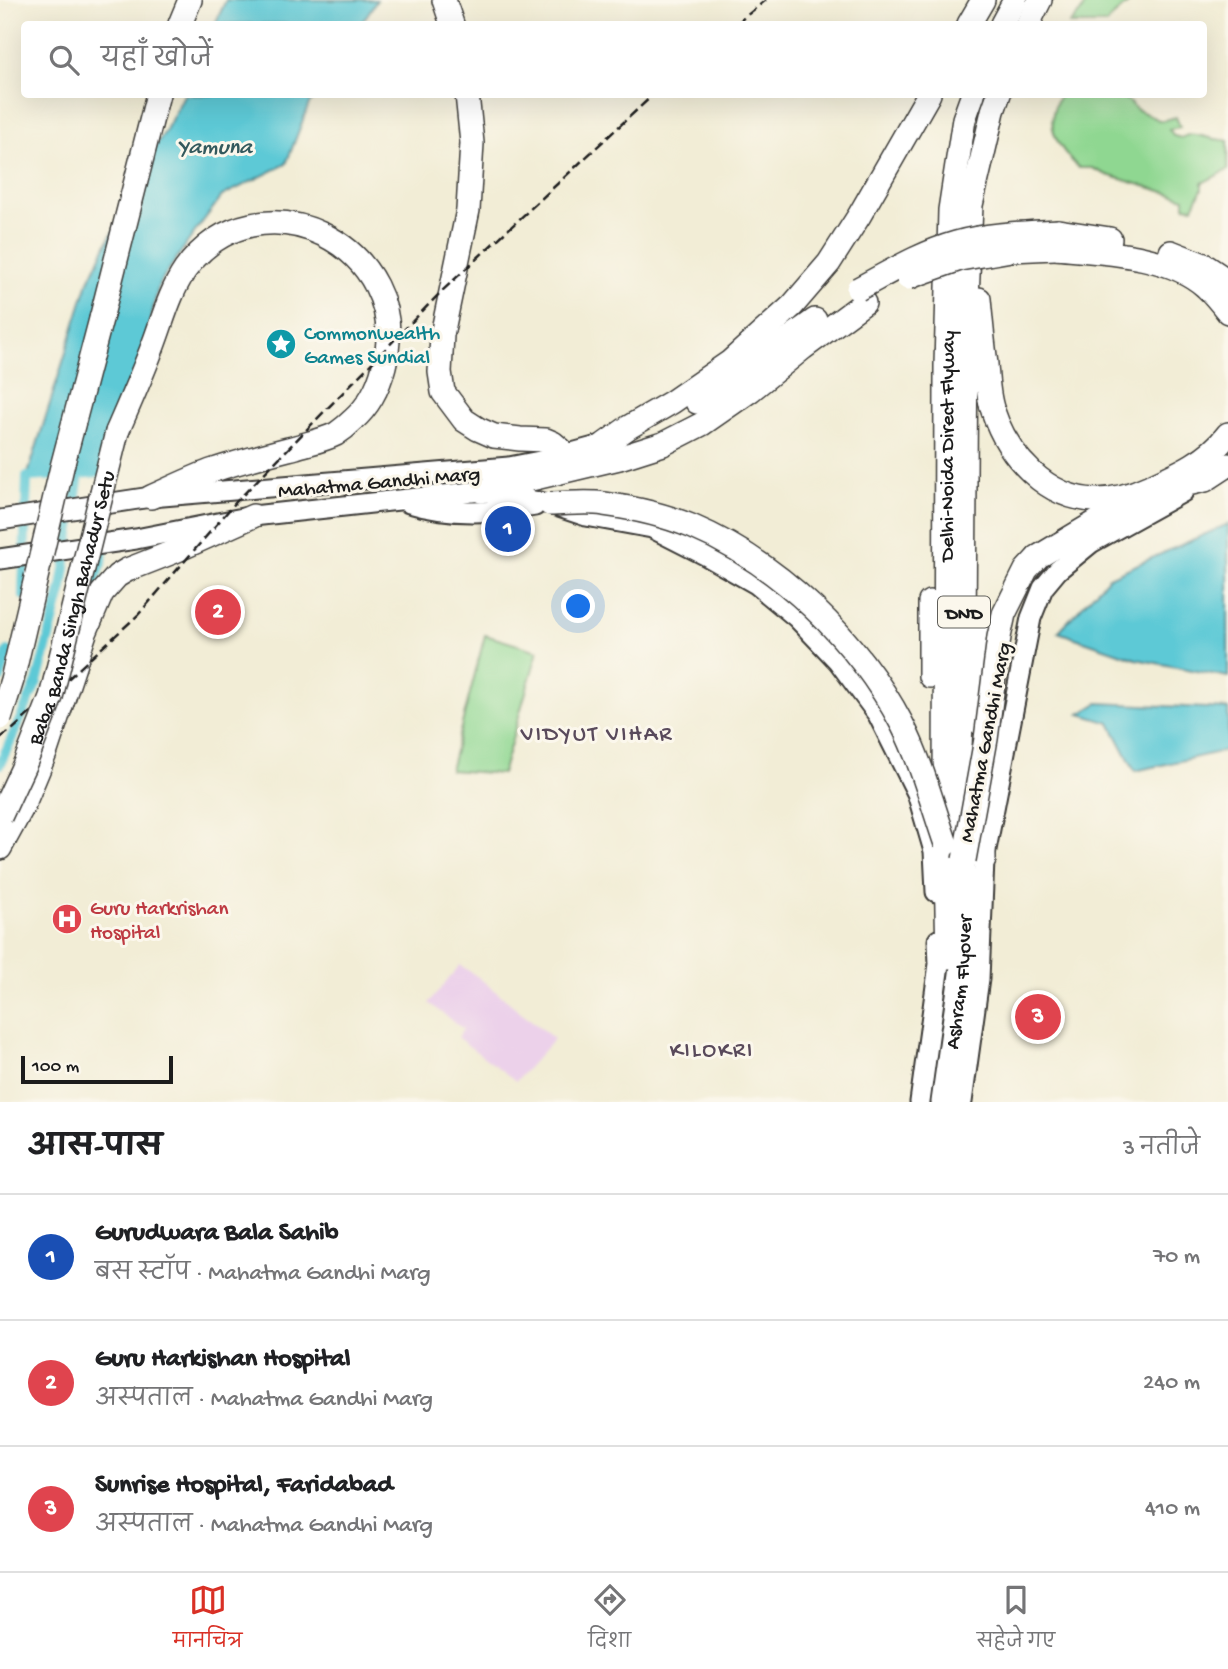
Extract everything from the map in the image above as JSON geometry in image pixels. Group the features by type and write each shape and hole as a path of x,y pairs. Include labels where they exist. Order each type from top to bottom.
{"highway":[{"path":"181,21 190,0"},
{"path":"444,0 451,21"},
{"path":"971,21 984,0"},
{"path":"1004,21 1015,0"},
{"path":"1030,21 1040,0"},
{"name":"Baba Banda Singh Bahadur Setu","path":"0,718 12,680 59,480 157,98"},
{"path":"467,98 472,143 468,210 442,335 440,372 443,393 464,420 478,429 494,436 546,440 566,454"},
{"path":"604,444 730,362 792,306 830,263 927,98"},
{"name":"Delhi-Noida Direct Flyway","path":"972,98 964,119 950,210 948,281 956,365 964,635 960,748 974,860"},
{"path":"998,98 971,205 992,409 1002,436 1037,478 1052,489 1084,499 1100,500 1136,492 1179,473 1209,453 1228,434"},
{"name":"Delhi-Noida Direct Flyway","path":"940,847 956,365 971,205"},
{"name":"Baba Banda Singh Bahadur Setu","path":"0,817 26,761 51,696 117,432 170,298 185,270 202,251 229,233 247,225 265,223 318,232 335,241 363,264 374,279 389,333 383,371 366,406 354,420 338,433 213,470 144,498"},
{"path":"604,444 695,403 861,296 960,259 1056,240 1136,243 1204,265 1228,281"},
{"path":"1056,240 1167,265 1205,286 1228,312"},
{"path":"940,847 930,639 935,334 948,281"},
{"path":"481,491 608,461 663,444 702,424 751,390 861,296"},
{"path":"974,860 979,631 979,303"},
{"path":"974,860 999,637 1004,614 1026,570 1038,557 1108,514 1174,488 1205,480 1228,465"},
{"path":"550,504 601,503 661,516 691,526 747,555 806,601 853,651 877,682 902,724 921,771 940,847"},
{"path":"0,848 23,806 46,751 85,633 102,593 117,576 127,570 253,516"},
{"name":"Ashram Flyover","path":"930,1102 948,967 940,847"},
{"name":"Ashram Flyover","path":"943,1102 962,967 964,906 974,860"}],"main road":[{"name":"Mahatma Gandhi Marg","path":"0,520 144,498 509,467 604,444"},
{"name":"Mahatma Gandhi Marg","path":"962,1102 979,979 974,860 1031,618 1044,588 1058,570 1091,543 1205,480"},
{"name":"Mahatma Gandhi Marg","path":"0,559 135,539 253,516 481,491 550,504"},
{"path":"398,500 440,511 469,513 550,504"},
{"name":"Mahatma Gandhi Marg","path":"920,1102 939,964 940,847"}],"shaded area":[{"path":"460,965 554,1039 516,1081 458,1038 463,1029 429,1003"}],"green space":[{"path":"1087,0 1132,0 1108,21 1073,21"},
{"path":"1059,98 1123,98 1136,109 1161,121 1176,117 1180,127 1169,129 1174,136 1181,138 1196,135 1228,141 1228,170 1202,183 1202,189 1193,207 1185,206 1185,198 1092,168 1079,168 1058,143 1054,134 1052,125"},
{"path":"485,635 538,651 502,774 450,770"}],"water":[{"path":"226,0 377,0 363,21 216,21"},
{"name":"Yamuna","path":"182,98 315,98 309,104 286,164 222,196 159,284 137,377 108,470 79,474 58,472 27,477 87,285 130,203 137,172 165,132"},
{"path":"1228,524 1228,677 1136,659 1058,632 1109,577"},
{"path":"1098,703 1228,709 1228,750 1135,771 1110,723 1080,714"}],"waterway":[{"path":"23,595 27,477 108,471"},
{"path":"0,764 37,682 62,588 79,474"},
{"path":"87,600 102,563 105,518"},
{"path":"0,679 8,651"}],"railway":[{"path":"740,21 766,0"},
{"path":"0,738 138,615 236,502 442,291 650,98"}],"place":[{"name":"Commonwealth Games Sundial","path":"281,344"},
{"name":"Gurudwara Bala Sahib","path":"508,529"},
{"name":"Guru Harkishan Hospital","path":"218,612"},
{"name":"Guru Harkrishan Hospital","path":"67,919"},
{"name":"Sunrise Hospital, Faridabad","path":"1038,1017"}],"district":[{"name":"VIDYUT VIHAR","path":"597,732"},
{"name":"KILOKRI","path":"712,1048"}]}
